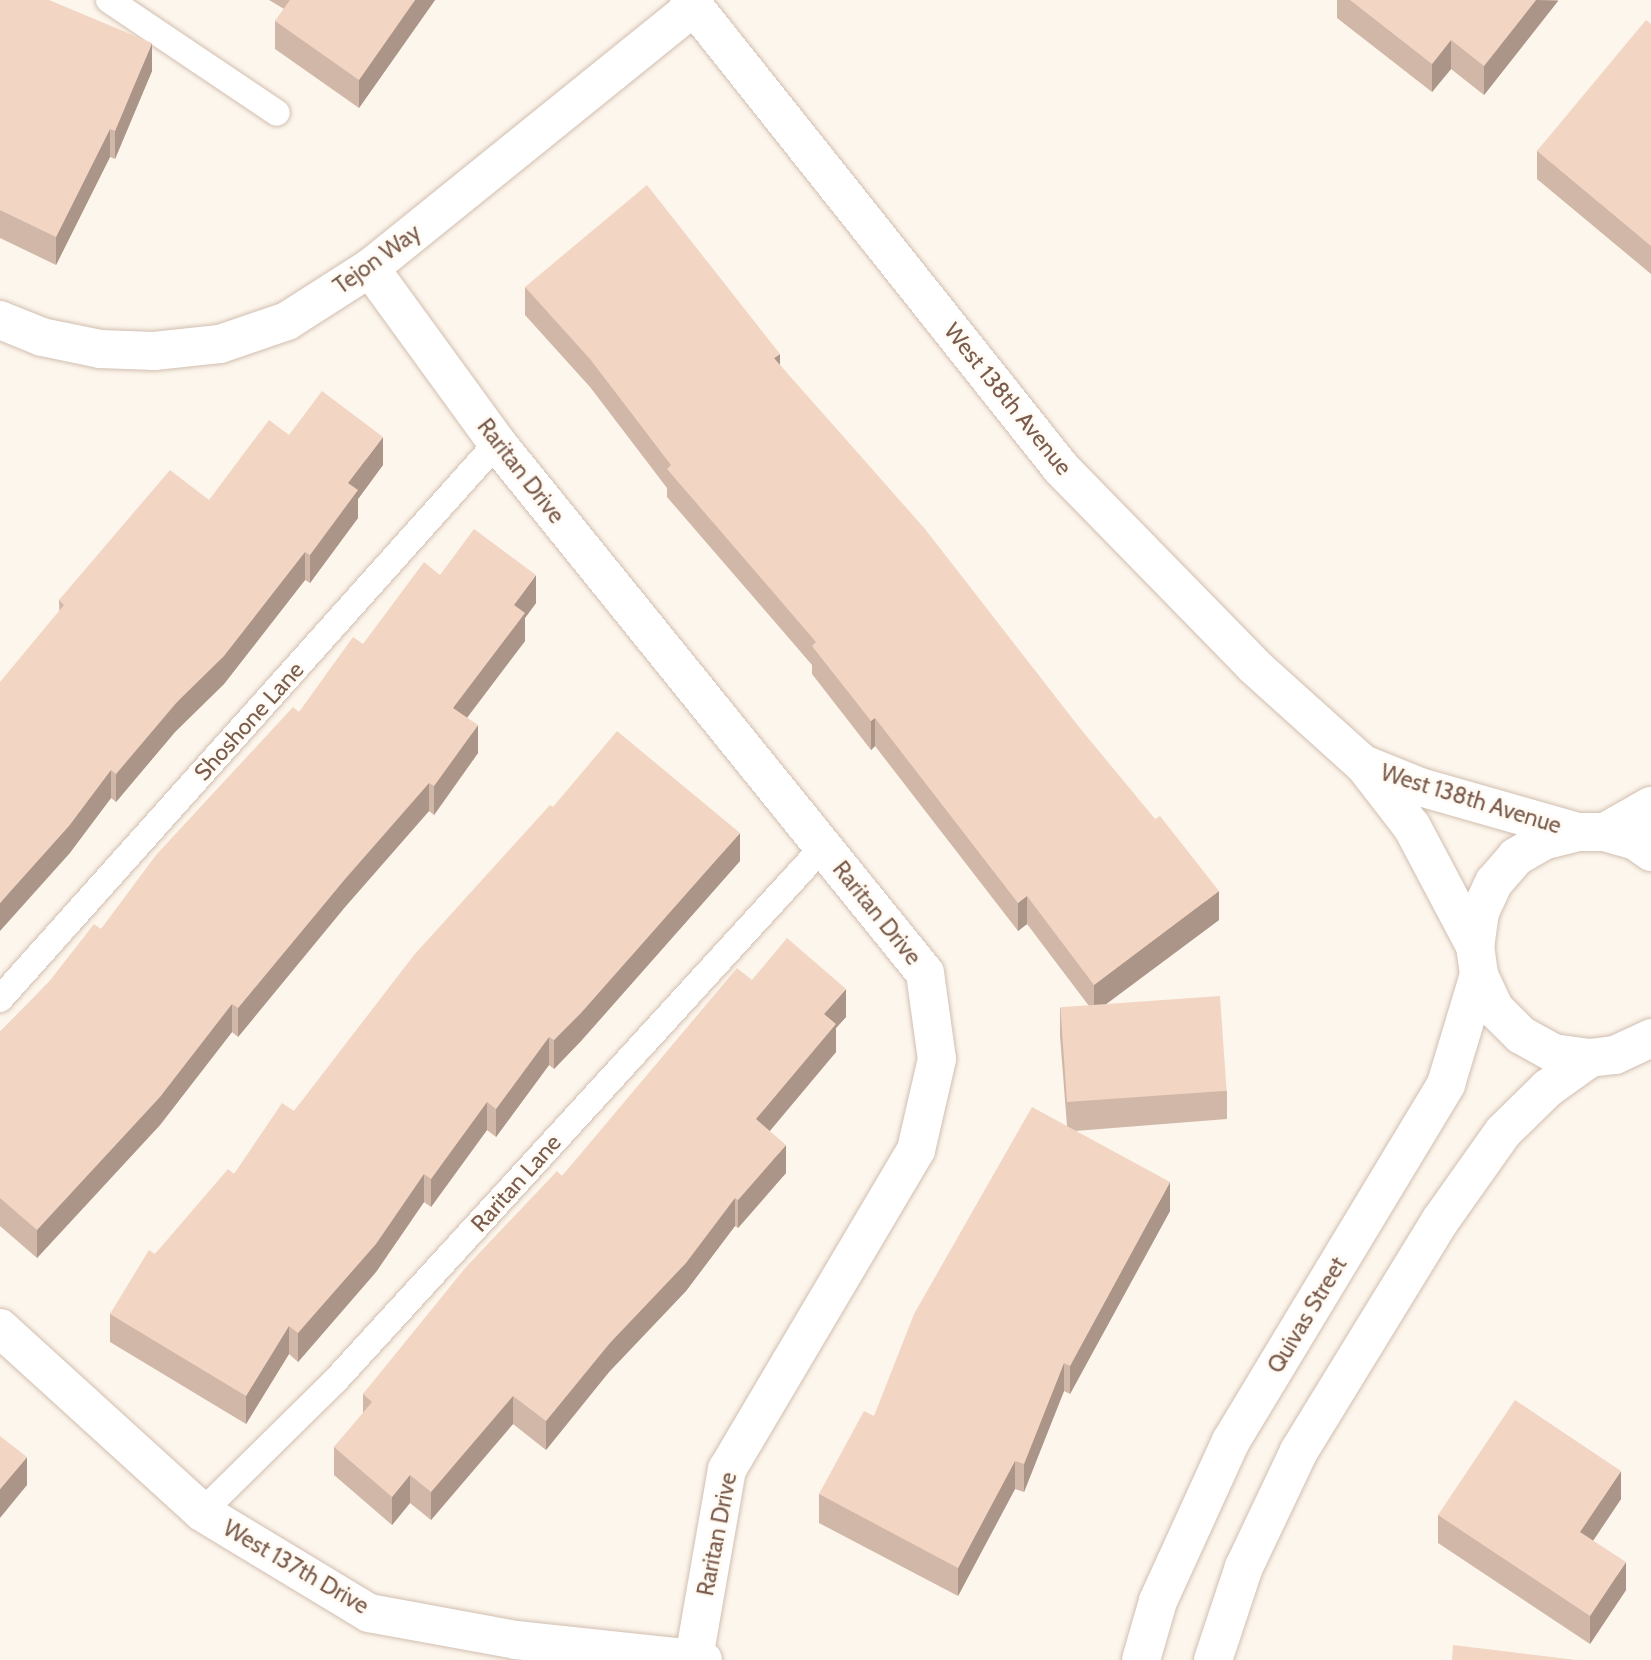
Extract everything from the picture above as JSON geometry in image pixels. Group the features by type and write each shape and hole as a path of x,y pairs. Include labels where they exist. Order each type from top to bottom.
{"street":[{"name":"Tejon Way","path":"0,320 42,337 100,349 154,351 220,344 287,321 370,268 692,4"},
{"name":"West 138th Avenue","path":"692,4 1061,468 1254,666 1364,765 1412,827 1477,960 1495,1009 1521,1035 1553,1053 1590,1058"},
{"name":"Raritan Drive","path":"370,268 497,443 925,973 937,1059 916,1150 727,1469 698,1659"},
{"name":"West 138th Avenue","path":"1364,765 1420,788 1636,841 1651,852"},
{"name":"Quivas Street","path":"1141,1660 1158,1601 1231,1441 1446,1084 1477,960 1485,902 1494,882 1516,857 1545,840 1591,832 1651,806"},
{"path":"1213,1660 1244,1567 1299,1451 1440,1221 1503,1132 1548,1088 1590,1058 1647,1044"},
{"name":"West 137th Drive","path":"0,1328 202,1512 369,1612 516,1640 698,1659"}],"lane":[{"path":"109,0 277,113"},
{"name":"Shoshone Lane","path":"0,999 497,443"},
{"name":"Raritan Lane","path":"202,1512 335,1381 823,847"}],"building":[{"path":"0,0 49,0 152,43 115,131 110,129 56,237 0,210"},
{"path":"290,0 415,0 359,80 275,21"},
{"path":"1350,0 1536,0 1484,66 1451,40 1432,64"},
{"path":"1646,20 1651,24 1651,246 1537,151"},
{"path":"647,185 780,354 774,358 925,529 1079,727 1155,819 1160,816 1219,891 1094,985 1027,896 1018,903 875,718 871,721 812,646 816,642 667,469 671,465 590,359 525,287"},
{"path":"322,391 383,437 348,483 358,490 310,555 305,552 224,656 175,704 116,774 111,770 69,826 0,903 0,682 64,605 59,600 170,470 209,500 269,420 289,435"},
{"path":"474,529 536,575 514,605 525,613 453,708 478,725 434,786 429,783 238,1008 232,1004 160,1097 37,1230 0,1198 0,1032 48,983 94,924 101,929 156,855 293,707 299,712 353,637 363,644 424,562 440,575"},
{"path":"617,731 740,833 581,1013 554,1040 549,1037 496,1109 487,1102 431,1179 424,1174 376,1244 298,1333 289,1326 246,1396 110,1314 149,1250 155,1254 228,1169 234,1174 282,1103 294,1111 414,955 550,805 553,807"},
{"path":"787,938 846,989 824,1014 836,1024 756,1119 786,1145 738,1200 735,1198 686,1263 609,1344 546,1421 513,1396 431,1492 410,1475 392,1497 334,1447 372,1402 363,1394 466,1267 557,1171 562,1176 737,968 752,980"},
{"path":"1220,996 1227,1091 1067,1102 1060,1007"},
{"path":"1032,1107 1170,1182 1070,1366 1064,1363 1024,1464 1015,1461 958,1568 819,1494 864,1411 874,1416 914,1314"},
{"path":"1515,1400 1621,1471 1580,1532 1626,1562 1590,1616 1438,1515"},
{"path":"0,1436 27,1457 0,1489"},
{"path":"1453,1645 1576,1660 1452,1660"}]}
